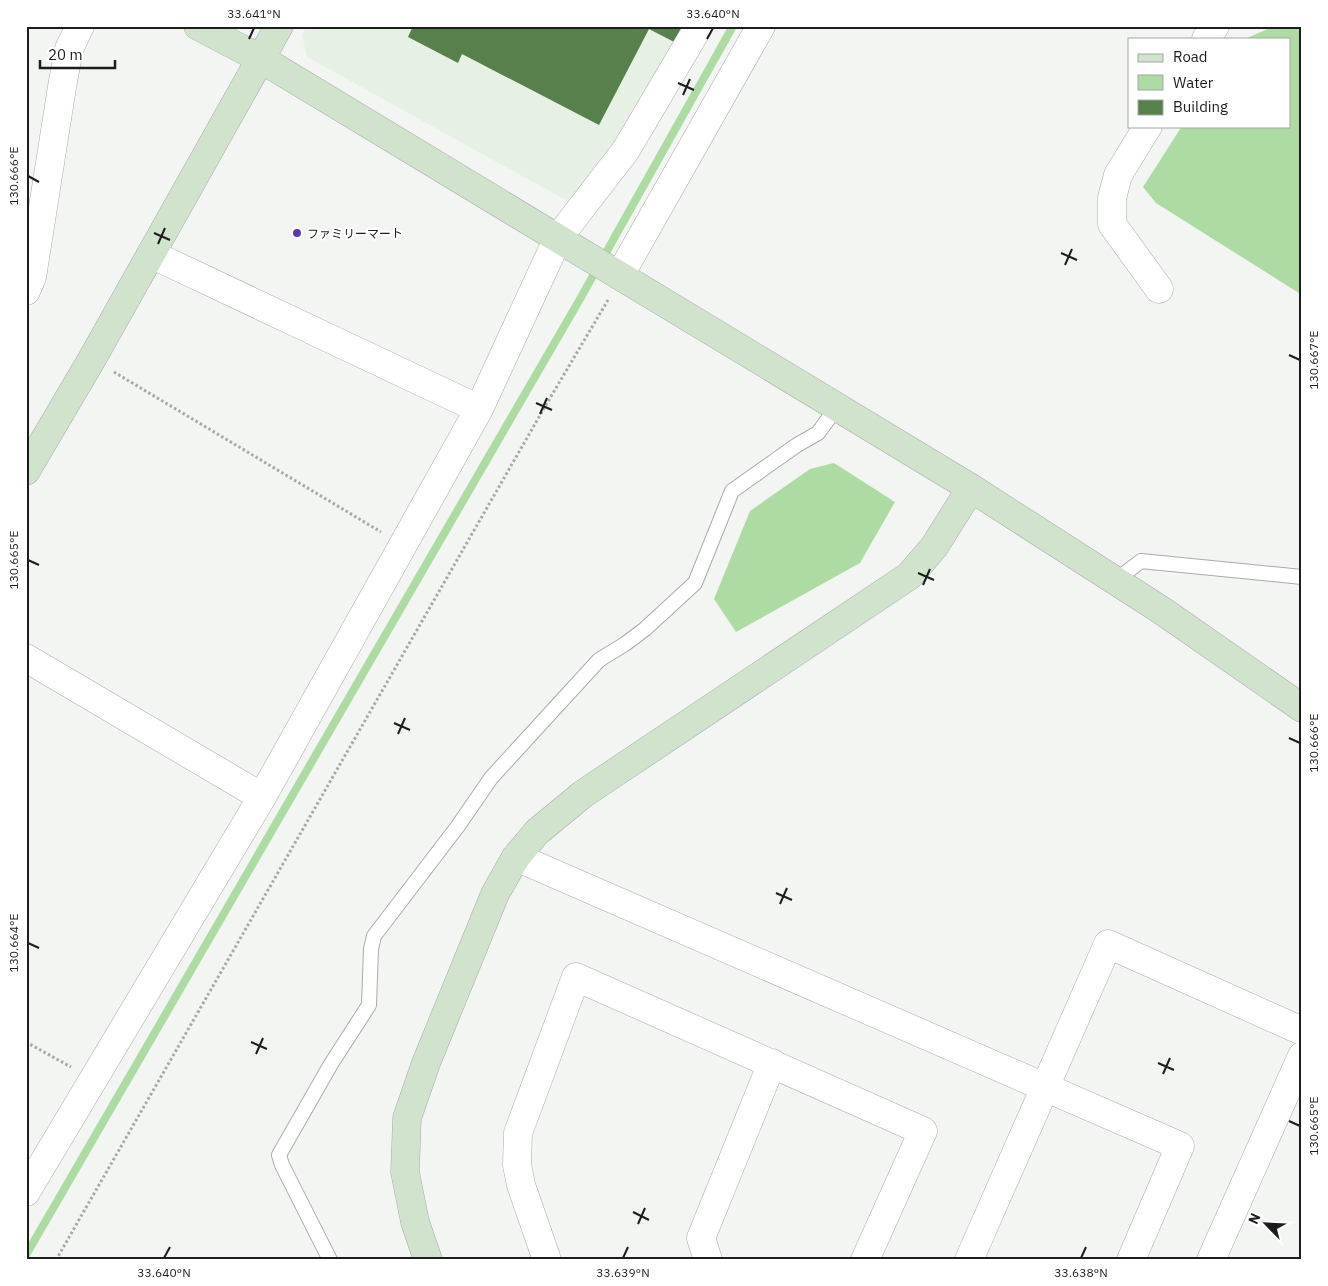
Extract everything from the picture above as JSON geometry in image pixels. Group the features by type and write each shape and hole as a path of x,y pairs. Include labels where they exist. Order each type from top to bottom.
{"street":[{"path":"26,291 32,277 68,58 80,26"},
{"path":"198,26 262,59 971,488 1161,610 1302,708"},
{"path":"26,471 92,359 279,26"},
{"path":"26,1192 262,797 479,409 564,241 626,150 699,26"},
{"path":"620,275 761,26"},
{"path":"1207,38 1215,26"},
{"path":"1147,128 1118,175 1112,198 1112,224 1158,289"},
{"path":"151,254 479,409"},
{"path":"428,1260 415,1222 405,1172 407,1118 426,1063 492,903 516,857 537,832 583,794 908,576 934,546 971,488"},
{"path":"26,658 262,797"},
{"path":"516,857 1180,1146 1131,1260"},
{"path":"969,1260 1108,944 1302,1031"},
{"path":"547,1260 521,1185 517,1165 518,1133 576,977 923,1130 865,1260"},
{"path":"1211,1260 1302,1056"},
{"path":"708,1260 701,1238 772,1063"}],"lane":[{"path":"330,1260 282,1165 279,1155 331,1064 369,1005 371,949 374,936 458,826 491,778 599,660 645,629 695,583 732,491 797,445 818,433 837,407"},
{"path":"1115,580 1141,561 1302,577"}],"path":[{"path":"56,1260 538,418 611,295 620,275"},
{"path":"92,359 403,545"},
{"path":"26,1042 93,1080"}],"shaded area":[{"path":"307,26 688,26 621,142 573,204 307,57 302,35"}],"water":[{"path":"1274,26 1302,26 1302,295 1156,203 1143,187 1181,128 1290,128 1290,38 1247,38"},
{"path":"834,463 895,502 860,563 736,632 714,599 750,511 810,469"}],"building":[{"path":"413,26 690,26 680,45 649,29 599,125 462,54 458,63 408,37"}],"waterway":[{"path":"26,1255 580,299 733,26"}],"place":[{"name":"ファミリーマート","path":"297,233"}]}
